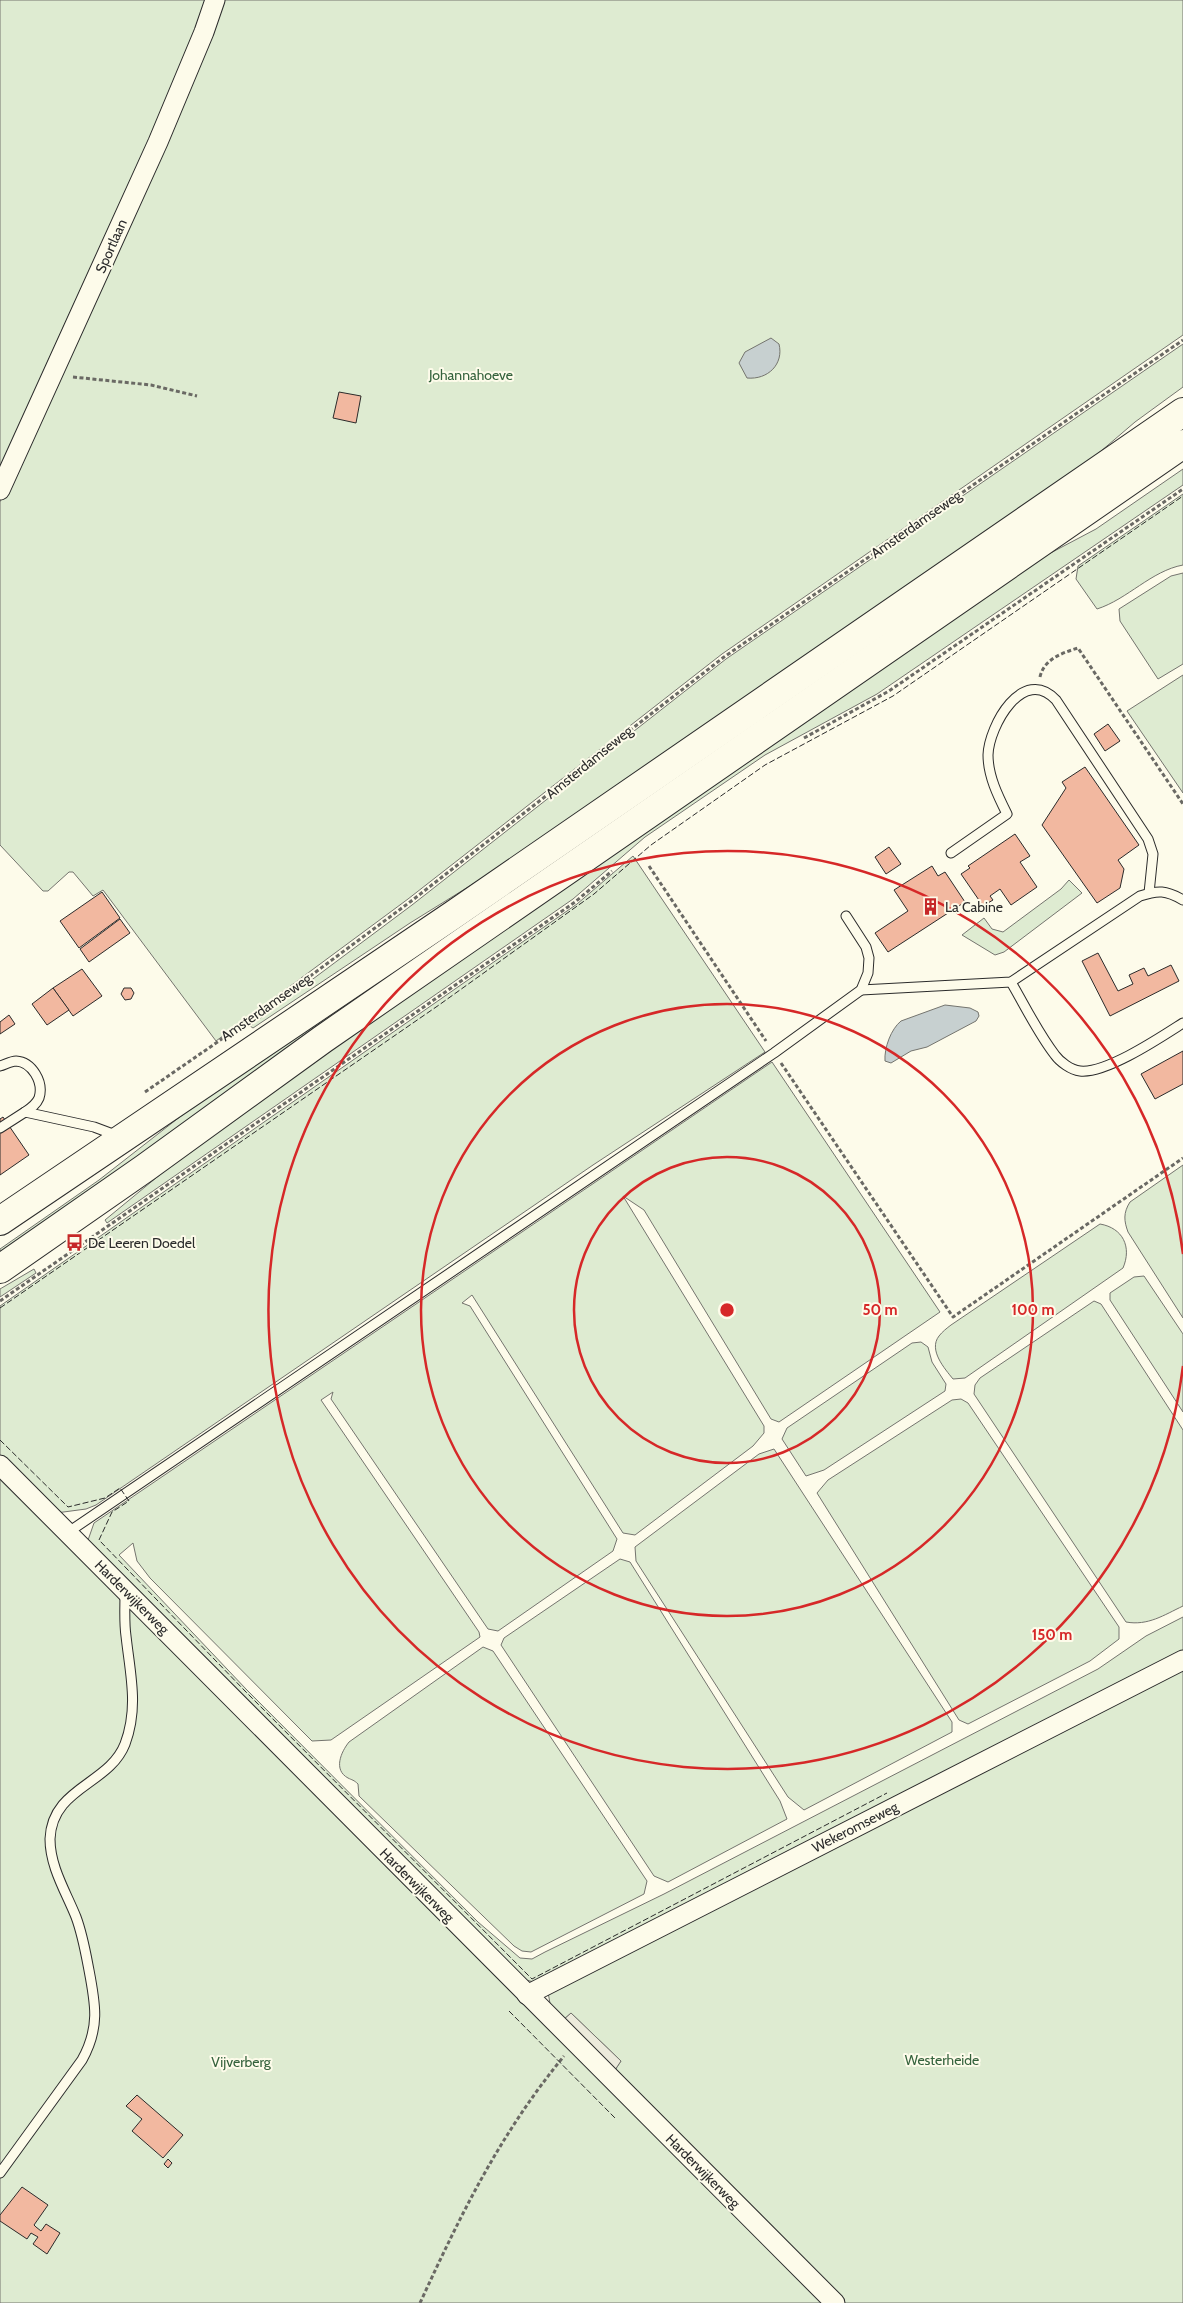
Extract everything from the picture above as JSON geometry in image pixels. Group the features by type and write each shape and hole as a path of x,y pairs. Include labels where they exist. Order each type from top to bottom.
{"main road":[{"name":"Amsterdamseweg","path":"0,1221 453,915 1183,412"},
{"path":"0,1268 145,1168 348,1022 1183,444"}],"street":[{"name":"Sportlaan","path":"0,490 158,142 204,32 215,0"},
{"name":"Harderwijkerweg","path":"0,1465 835,2303"},
{"name":"Wekeromseweg","path":"527,1995 1183,1660"}],"lane":[{"path":"951,853 1007,814 997,793 991,773 988,758 990,740 996,724 1014,699 1026,691 1037,689 1048,692 1056,700 1148,839 1153,854 1149,893"},
{"path":"861,990 1011,982 1140,896 1156,891 1172,894 1183,900"},
{"path":"66,1533 774,1053 861,990 868,973 869,958 866,947 846,916"},
{"path":"1011,982 1055,1056 1067,1066 1080,1071 1097,1069 1121,1059 1183,1023"},
{"path":"0,1066 15,1061 26,1065 37,1076 39,1097 35,1105 0,1128"},
{"path":"25,1112 94,1127 123,1138"},
{"path":"0,2173 82,2060 91,2044 95,2026 94,1989 84,1944 77,1919 58,1875 50,1840 52,1822 59,1807 82,1786 102,1773 124,1746 128,1732 133,1690 126,1635 125,1590"}],"path":[{"name":"Amsterdamseweg","path":"143,1093 274,1003 410,902 724,657 1183,340"},
{"path":"53,374 150,385 197,396"},
{"path":"800,740 889,691 1183,489"},
{"path":"1037,689 1041,672 1049,661 1063,652 1078,648 1183,804"},
{"path":"0,1302 575,902 617,866"},
{"path":"649,866 953,1317 1183,1158"},
{"path":"420,2303 477,2184 526,2103 574,2043"}],"green space":[{"path":"0,0 209,0 199,30 43,372 37,398 0,478"},
{"name":"Johannahoeve","path":"220,0 1183,0 1183,335 722,654 408,899 216,1041 103,890 93,896 73,872 69,872 48,891 43,891 0,845 0,502 47,399"},
{"path":"1183,344 1183,387 1135,422 1073,475 510,861 410,923 253,1028 250,1026 412,905 726,659"},
{"path":"1183,426 1183,431 0,1256 0,1249 99,1180 204,1098"},
{"path":"1183,469 1183,485 877,694 765,755 645,837 573,899 107,1223 105,1220 185,1154 313,1061 1024,567 1096,529"},
{"path":"1183,494 1183,565 1160,573 1119,599 1097,609 1076,579 1078,566"},
{"path":"1183,573 1183,664 1158,679 1120,621 1119,609 1171,576"},
{"path":"1183,675 1183,793 1127,711"},
{"path":"633,856 765,1052 593,1165 96,1505 86,1509 56,1513 0,1455 0,1306 577,904"},
{"path":"1069,880 1082,893 1004,952 995,955 962,935 984,918 992,929 1003,932 1061,889"},
{"path":"772,1062 940,1312 779,1422 771,1419 644,1210 623,1196 764,1426 764,1433 753,1446 635,1535 623,1533 472,1295 462,1303 470,1306 617,1539 613,1551 498,1631 488,1629 331,1399 333,1392 321,1400 479,1632 480,1637 331,1740 312,1741 150,1578 137,1561 133,1543 119,1555 246,1689 478,1922 520,1958 532,1959 664,1894 1098,1669 1146,1636 1183,1617 1183,1655 538,1983 522,1979 87,1543 94,1523"},
{"path":"1183,1165 1183,1318 1128,1232 1125,1217 1130,1202"},
{"path":"1100,1224 1115,1230 1124,1240 1126,1260 1123,1268 965,1378 953,1379 942,1365 936,1353 936,1341 939,1336 951,1325"},
{"path":"34,1269 36,1273 0,1297 0,1289"},
{"path":"1144,1276 1183,1334 1183,1412 1110,1300 1110,1293 1134,1277"},
{"path":"1094,1301 1101,1304 1183,1430 1183,1606 1149,1621 1126,1622 974,1394 975,1385 980,1378"},
{"path":"921,1342 928,1347 932,1362 946,1384 945,1391 824,1470 806,1476 782,1439 787,1428 912,1343"},
{"path":"961,1399 968,1403 1119,1627 1119,1639 1090,1661 968,1724 959,1720 817,1493 828,1480 952,1400"},
{"path":"774,1449 952,1722 952,1732 804,1810 788,1797 636,1561 635,1547 759,1454"},
{"name":"Vijverberg","path":"0,1475 827,2303 0,2303"},
{"path":"620,1559 630,1562 780,1801 787,1819 668,1882 654,1876 501,1645 504,1638"},
{"path":"483,1647 493,1651 647,1881 644,1894 531,1952 522,1951 514,1946 359,1796 358,1784 343,1775 340,1766 341,1756 349,1742"},
{"name":"Westerheide","path":"1183,1665 1183,2303 843,2303 613,2073 621,2061 571,2013 561,2022 551,2009 548,1992"}],"shaded area":[{"path":"771,338 779,344 780,351 777,364 762,376 747,378 739,363 745,352"},
{"path":"945,1005 970,1008 978,1012 979,1016 976,1021 927,1047 911,1051 891,1063 885,1061 889,1039 897,1024"},
{"path":"571,2013 621,2061 613,2073 561,2022"}],"building":[{"path":"339,392 361,396 356,423 333,418"},
{"path":"1108,724 1120,741 1105,751 1094,734"},
{"path":"1085,767 1139,845 1118,860 1124,869 1120,888 1097,903 1042,825 1066,788 1062,782"},
{"path":"1015,834 1030,856 1020,862 1037,887 1011,905 1000,889 990,896 993,900 983,906 961,874 970,868 968,866"},
{"path":"889,847 901,864 886,874 875,857"},
{"name":"La Cabine","path":"932,866 938,876 945,872 965,902 888,952 875,933 908,911 894,890"},
{"path":"102,892 120,918 79,948 60,921"},
{"path":"120,919 130,933 89,962 80,949"},
{"path":"1098,953 1118,991 1133,984 1129,975 1144,968 1148,976 1171,965 1179,981 1110,1016 1082,961"},
{"path":"82,969 102,996 73,1016 53,988"},
{"path":"53,988 69,1010 47,1025 32,1004"},
{"path":"124,988 131,988 134,993 131,999 125,1000 121,994"},
{"path":"9,1015 15,1024 0,1034 0,1022"},
{"path":"1183,1051 1183,1084 1155,1099 1141,1074"},
{"path":"3,1117 29,1155 0,1175 0,1119"},
{"path":"137,2095 183,2135 163,2158 132,2131 142,2119 126,2106"},
{"path":"168,2159 172,2163 168,2168 164,2164"},
{"path":"22,2187 48,2205 34,2225 41,2231 46,2224 60,2233 47,2254 33,2244 38,2237 31,2233 27,2239 0,2221 0,2215"}],"fence":[{"path":"0,1308 439,1005 594,894 651,845 765,765 893,696 1183,496"},
{"path":"0,1440 68,1507 105,1498 120,1488 129,1501 112,1512 99,1540 245,1691 532,1979 887,1793"},
{"path":"509,2011 616,2119"}],"place":[{"name":"La Cabine","path":"931,907"},
{"name":"De Leeren Doedel","path":"74,1243"}]}
